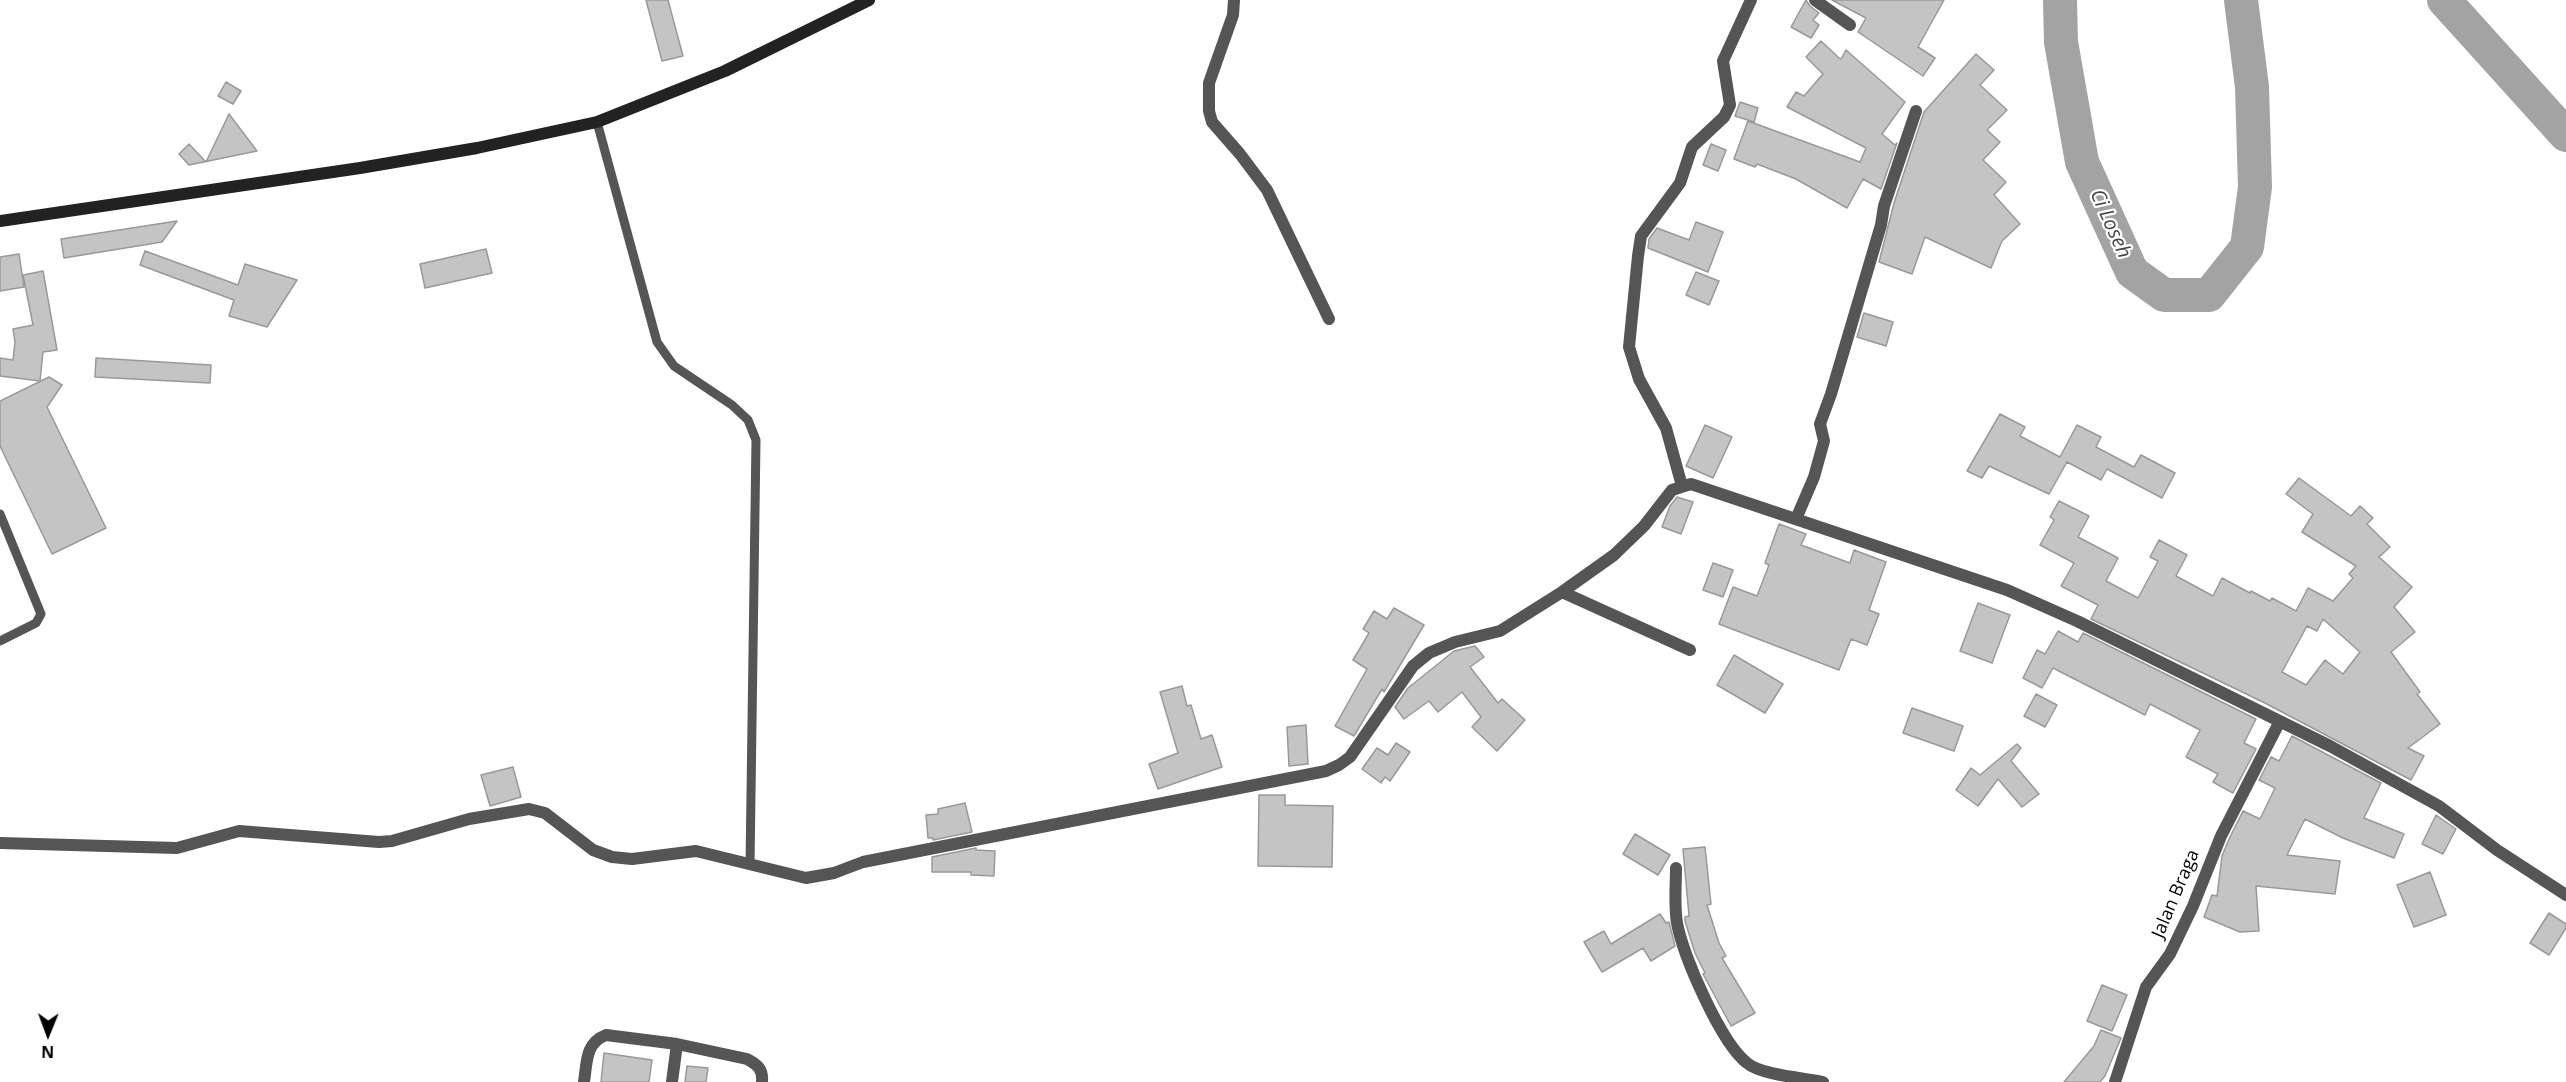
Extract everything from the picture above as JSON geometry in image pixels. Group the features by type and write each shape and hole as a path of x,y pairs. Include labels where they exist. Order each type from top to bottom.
{"street":[{"path":"0,221 360,168 477,148 597,122 725,71 869,0"},
{"path":"1234,0 1233,15 1209,83 1209,111 1212,122 1267,190 1329,319"},
{"path":"1682,486 1666,428 1639,379 1629,347 1638,256 1641,236 1680,183 1692,147 1724,117 1730,105 1723,61 1751,0"},
{"path":"1815,0 1850,26"},
{"path":"1796,519 1824,441 1821,419 1838,372 1881,225 1884,206 1916,111"},
{"path":"0,843 177,848 239,831 379,842 392,841 469,819 529,809 545,813 593,850 612,858 632,859 696,851 796,876 815,878 863,862 1326,771 1350,757 1413,666 1430,653 1455,642 1500,631 1562,592 1614,555 1644,526 1672,490 1682,486 1699,486 2007,590 2077,621 2279,723 2330,746 2439,806 2497,850 2566,895"},
{"path":"1562,592 1690,650"},
{"name":"Jalan Braga","path":"2115,1082 2146,987 2170,954 2193,906 2221,836 2279,723"},
{"path":"1676,868 1677,924 1691,965 1718,1024 1748,1064 1760,1070 1823,1082"},
{"path":"584,1082 588,1052 598,1038 606,1035 677,1044 747,1059 758,1065 762,1073 762,1082"},
{"path":"672,1082 677,1044"}],"lane":[{"path":"597,122 657,342 674,366 732,405 748,420 756,440 750,865"},
{"path":"0,514 41,614 36,623 0,641"}],"building":[{"path":"646,0 668,0 683,56 662,61"},
{"path":"1806,0 1819,13 1813,20 1819,25 1811,38 1791,27"},
{"path":"1832,0 1944,0 1918,47 1935,58 1923,76 1858,32 1866,18"},
{"path":"1821,41 1841,59 1846,50 1905,102 1882,134 1895,145 1897,143 1881,189 1863,179 1847,208 1796,179 1757,164 1755,167 1734,159 1748,121 1860,162 1866,148 1787,107 1796,92 1804,96 1823,74 1806,57"},
{"path":"1976,54 1994,70 1980,85 2007,110 1987,130 2000,142 1983,160 2006,182 1994,195 2020,224 2002,241 1991,268 1925,237 1912,274 1879,262 1894,203 1924,112"},
{"path":"226,82 241,91 233,104 218,96"},
{"path":"1740,102 1758,108 1754,122 1735,116"},
{"path":"229,114 257,151 206,161"},
{"path":"189,144 206,162 189,165 179,154"},
{"path":"1711,144 1726,150 1718,171 1703,165"},
{"path":"177,221 162,242 64,258 61,239"},
{"path":"1696,222 1723,232 1708,272 1648,248 1649,239 1657,228 1689,240"},
{"path":"486,249 492,273 425,288 420,264"},
{"path":"145,251 238,285 245,264 297,280 267,327 229,316 234,300 140,265"},
{"path":"19,254 24,287 0,291 0,257"},
{"path":"43,271 57,350 43,352 40,381 0,376 0,358 13,360 15,342 13,329 33,325 23,275"},
{"path":"1696,272 1719,281 1709,305 1686,295"},
{"path":"1864,313 1893,322 1886,346 1857,337"},
{"path":"96,358 211,365 210,383 95,377"},
{"path":"49,377 62,385 47,407 106,528 52,554 0,446 0,401"},
{"path":"2000,414 2025,427 2020,436 2060,457 2077,425 2101,437 2096,447 2134,467 2141,455 2175,473 2162,498 2107,469 2101,480 2067,462 2049,494 1989,466 1982,478 1967,471"},
{"path":"1705,425 1732,437 1713,478 1686,466"},
{"path":"2299,478 2351,516 2360,506 2373,518 2367,524 2390,547 2379,557 2412,587 2394,607 2415,632 2391,652 2420,692 2417,694 2440,724 2408,748 2424,756 2411,780 2265,703 2091,619 2098,605 2061,586 2074,563 2040,545 2054,520 2050,517 2059,501 2089,516 2078,537 2118,558 2106,581 2138,598 2158,561 2150,557 2159,540 2187,555 2176,576 2213,596 2222,578 2250,593 2251,591 2270,601 2272,598 2296,611 2308,588 2333,601 2353,578 2349,574 2356,566 2302,532 2313,514 2286,494","holes":["2323,619 2360,652 2343,674 2325,660 2306,685 2282,672 2307,626 2317,631"]},
{"path":"1677,497 1693,502 1681,534 1662,527 1670,506"},
{"path":"1779,524 1806,534 1801,545 1850,563 1854,550 1886,562 1869,610 1879,614 1867,645 1851,639 1839,670 1719,624 1733,587 1757,596 1769,565 1765,563"},
{"path":"1713,563 1733,570 1723,597 1703,590"},
{"path":"1978,603 2010,615 1992,663 1960,651"},
{"path":"1394,608 1424,625 1384,692 1382,689 1354,736 1335,726 1367,669 1353,660 1369,633 1363,629 1374,611 1387,619"},
{"path":"2058,631 2078,642 2083,633 2256,719 2244,743 2256,749 2233,793 2213,782 2218,774 2186,757 2200,730 2150,704 2145,715 2053,668 2042,688 2023,678 2037,650 2045,654"},
{"path":"1475,646 1484,657 1470,667 1498,703 1502,699 1525,720 1497,751 1472,727 1481,717 1462,692 1438,712 1429,701 1404,719 1395,707 1408,688 1454,651"},
{"path":"1734,655 1783,684 1765,713 1717,685"},
{"path":"1182,686 1187,706 1191,705 1201,739 1212,735 1222,767 1158,789 1149,764 1178,753 1160,692"},
{"path":"2036,694 2057,705 2045,727 2024,716"},
{"path":"1912,708 1963,726 1954,751 1903,733"},
{"path":"1306,725 1308,764 1289,766 1287,727"},
{"path":"2292,736 2381,783 2364,818 2404,834 2394,858 2343,838 2305,819 2287,855 2340,861 2335,894 2256,886 2259,931 2240,932 2204,917 2212,895 2217,896 2222,856 2229,839 2243,811 2260,819 2275,788 2259,780 2271,757 2279,761"},
{"path":"1396,743 1410,752 1390,781 1385,777 1381,783 1362,769 1377,748 1388,755"},
{"path":"2017,744 2021,748 2011,761 2039,794 2022,807 1998,779 1978,806 1956,790 1971,768 1980,775"},
{"path":"513,767 521,797 490,806 481,775"},
{"path":"1259,795 1285,795 1285,805 1333,806 1332,867 1258,866"},
{"path":"965,803 972,832 933,840 933,838 928,838 926,815 938,814 938,809"},
{"path":"2436,815 2456,829 2443,854 2422,844"},
{"path":"1635,834 1670,855 1658,875 1623,854"},
{"path":"1705,847 1711,904 1707,905 1719,943 1726,956 1722,958 1755,1013 1731,1026 1703,974 1705,973 1695,953 1685,921 1685,917 1689,916 1683,849"},
{"path":"976,848 976,850 995,851 994,876 971,875 971,872 932,872 932,857"},
{"path":"2430,872 2446,915 2414,927 2397,885"},
{"path":"2549,913 2566,924 2566,928 2549,955 2530,943"},
{"path":"1660,914 1666,923 1669,922 1675,946 1651,961 1643,948 1602,972 1584,942 1604,931 1611,944"},
{"path":"2102,985 2127,995 2112,1031 2087,1021"},
{"path":"2101,1030 2121,1038 2105,1076 2100,1082 2064,1082 2094,1046"},
{"path":"604,1053 652,1060 649,1082 601,1082"},
{"path":"687,1066 708,1068 706,1082 685,1082"}],"waterway":[{"name":"Ci Loseh","path":"2060,0 2061,42 2082,162 2132,272 2164,295 2209,295 2247,247 2255,187 2252,87 2241,0"},
{"name":"Ci Loseh","path":"2444,0 2566,135"}]}
